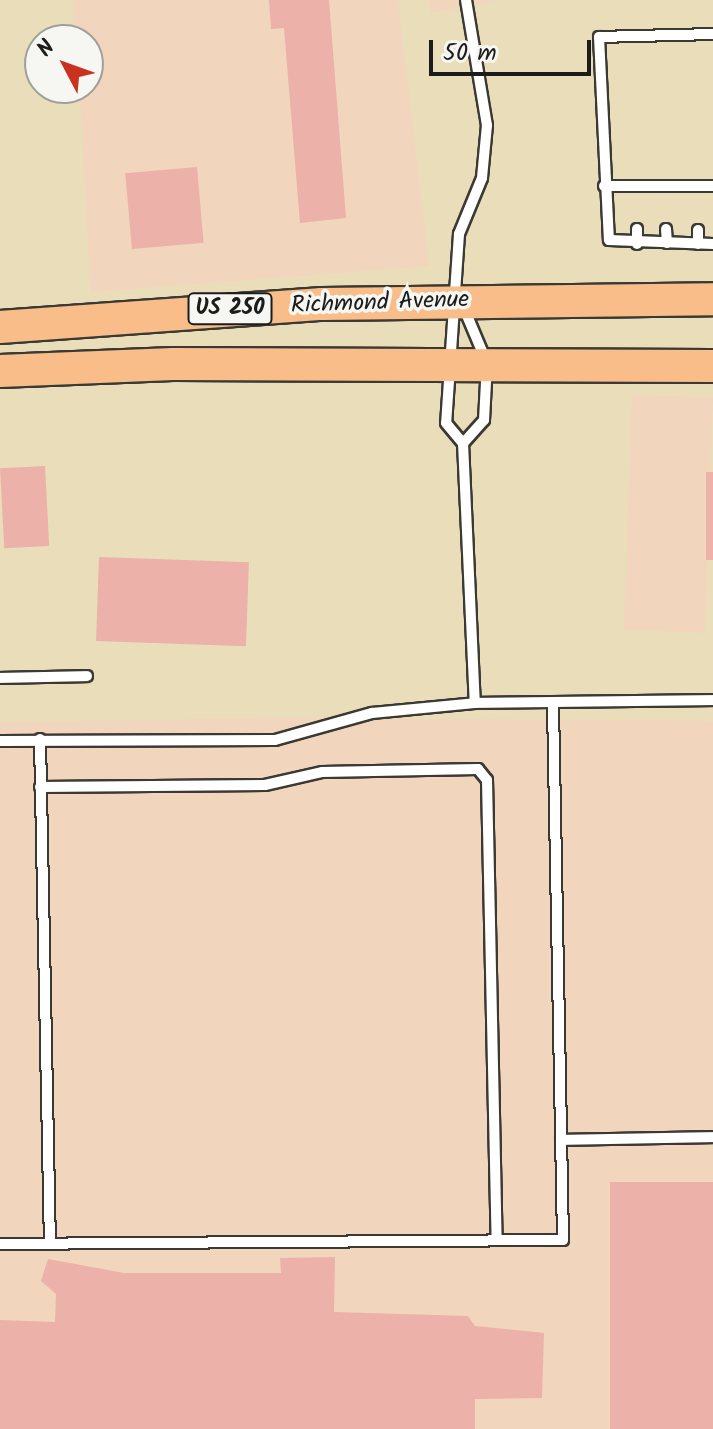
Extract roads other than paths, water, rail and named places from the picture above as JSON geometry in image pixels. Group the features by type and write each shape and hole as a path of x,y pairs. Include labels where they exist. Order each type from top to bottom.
{"main road":[{"name":"Richmond Avenue","path":"0,327 460,300 713,299"},
{"path":"0,371 487,363 713,366"}],"lane":[{"path":"466,0 487,125 482,178 459,234 460,300 446,364 446,423 463,443 475,703"},
{"path":"713,34 599,37 609,240 637,244 713,244"},
{"path":"604,186 713,186"},
{"path":"634,186 635,199"},
{"path":"664,186 665,198"},
{"path":"695,186 696,199"},
{"path":"637,229 637,244"},
{"path":"666,229 667,243"},
{"path":"698,230 698,244"},
{"path":"460,300 487,363 484,420 463,443"},
{"path":"0,678 87,676"},
{"path":"0,741 282,739 372,713 475,703 713,700"},
{"path":"0,1244 563,1240 553,704"},
{"path":"40,739 50,1244"},
{"path":"40,787 265,785 322,772 478,769 487,780 497,1240"},
{"path":"561,1140 713,1137"}]}
